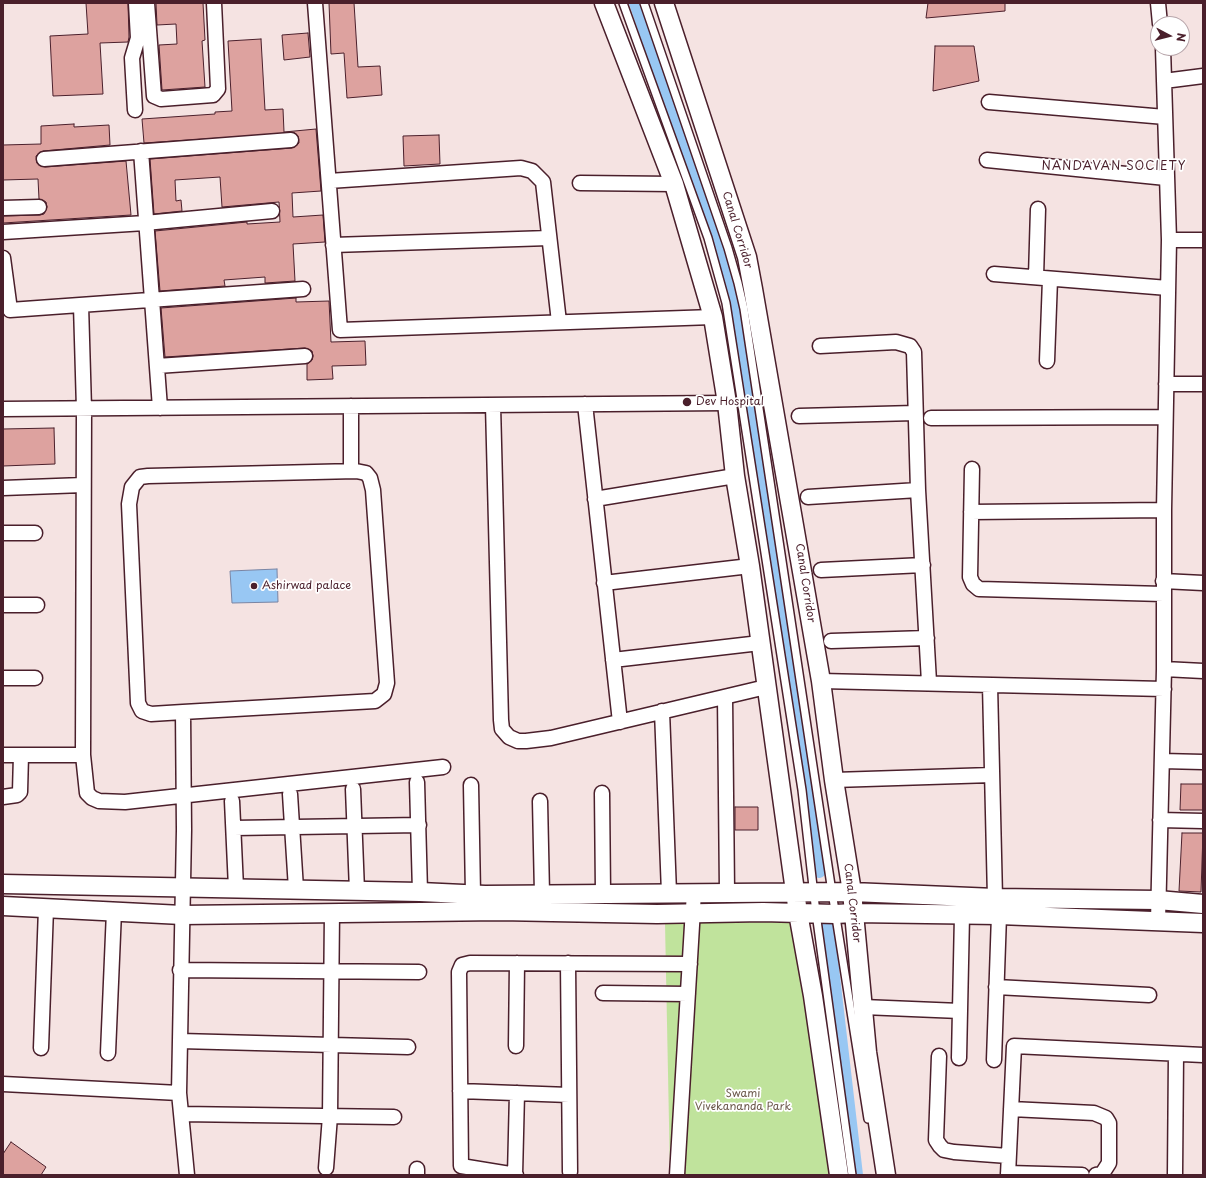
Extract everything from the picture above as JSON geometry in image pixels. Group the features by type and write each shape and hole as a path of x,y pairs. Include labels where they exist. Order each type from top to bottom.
{"street":[{"path":"135,110 132,58 138,38 136,3"},
{"path":"147,3 154,96 161,99 213,95 218,90 214,3"},
{"path":"315,3 340,330 713,318"},
{"path":"604,3 674,184 713,318 727,403 735,476 750,566 798,913 813,996 839,1175"},
{"name":"Canal Corridor","path":"664,3 747,257 821,681 834,780 852,892 867,1052 886,1175"},
{"path":"1158,3 1159,16"},
{"path":"1158,921 1164,689 1163,588 1169,240 1163,56"},
{"path":"1164,81 1203,76"},
{"path":"989,102 1165,117"},
{"path":"44,159 291,140"},
{"path":"141,151 145,223 160,408"},
{"path":"987,160 1166,178"},
{"path":"329,181 526,168 532,171 543,182 559,322"},
{"path":"580,183 674,184"},
{"path":"3,208 39,207"},
{"path":"1038,209 1047,361"},
{"path":"3,232 145,223 272,211"},
{"path":"333,245 550,238"},
{"path":"1169,240 1203,240"},
{"path":"3,258 10,310 302,289"},
{"path":"994,274 1168,288"},
{"path":"82,305 84,409 83,756 85,786 87,793 92,798 110,802 125,802 443,767"},
{"path":"820,346 896,342 910,346 914,352 918,490 929,682"},
{"path":"157,366 305,356"},
{"path":"1166,384 1203,384"},
{"path":"3,410 727,403"},
{"path":"585,404 620,722"},
{"path":"493,405 502,730 509,737 518,741 551,738 766,687"},
{"path":"351,406 351,472"},
{"path":"799,416 916,412"},
{"path":"930,418 1165,417"},
{"path":"972,469 970,577 973,584 979,589 1163,588 1203,583"},
{"path":"351,472 366,473 370,478 373,490 387,683 384,694 375,701 183,712 151,714 142,711 138,703 129,504 132,487 140,477 148,476 351,472"},
{"path":"595,499 735,476"},
{"path":"3,488 83,485"},
{"path":"808,497 918,490"},
{"path":"971,512 1164,510"},
{"path":"3,533 35,534"},
{"path":"820,570 923,565"},
{"path":"604,583 750,566"},
{"path":"3,605 37,605"},
{"path":"831,641 927,638"},
{"path":"613,660 760,643"},
{"path":"1164,669 1203,671"},
{"path":"3,678 35,678"},
{"path":"821,681 929,682 1164,689"},
{"path":"990,685 997,907 994,1060"},
{"path":"725,697 727,892"},
{"path":"183,712 184,887 180,970 179,1093 187,1175"},
{"path":"662,712 669,893"},
{"path":"3,755 83,756"},
{"path":"3,796 17,795 20,792 21,755"},
{"path":"1162,761 1203,762"},
{"path":"834,780 992,775"},
{"path":"417,782 420,892"},
{"path":"471,785 473,894"},
{"path":"353,789 357,890"},
{"path":"602,793 603,893"},
{"path":"290,794 296,889"},
{"path":"540,800 542,894"},
{"path":"232,801 236,888"},
{"path":"1160,820 1203,821"},
{"path":"234,828 419,825"},
{"path":"3,884 357,890 473,894 795,891 852,892 997,907 1158,921 1203,923"},
{"path":"677,1175 694,892"},
{"path":"3,906 182,915 500,911 962,914 997,907 1158,900 1203,904"},
{"path":"41,1048 46,908"},
{"path":"108,1053 114,912"},
{"path":"326,1168 330,1116 332,912"},
{"path":"959,1058 962,914"},
{"path":"517,1093 515,1175 486,1172 461,1166 460,967 462,965 470,963 690,964"},
{"path":"516,1046 517,963"},
{"path":"568,963 570,1172"},
{"path":"180,970 419,972"},
{"path":"996,988 1149,995"},
{"path":"604,993 688,994"},
{"path":"863,1007 960,1011"},
{"path":"180,1041 408,1047"},
{"path":"1082,1175 1008,1174 1014,1046 1203,1055"},
{"path":"1175,1175 1176,1054"},
{"path":"939,1056 936,1140 940,1146 944,1150 954,1152 1008,1156"},
{"path":"3,1084 179,1093"},
{"path":"460,1091 569,1095"},
{"path":"1011,1108 1094,1112 1106,1118 1109,1123 1109,1163 1102,1174 1096,1175"},
{"path":"181,1114 394,1117"}],"lane":[{"path":"623,3 708,238 726,303 802,790 823,892 835,914 870,1131"},
{"path":"644,3 728,248 740,289 750,347 823,892 816,913 852,1175"}],"green space":[{"name":"Swami Vivekananda Park","path":"795,922 829,1175 701,1175 670,1173 665,923"}],"water":[{"name":"Ashirwad palace","path":"277,569 278,602 232,603 230,571"}],"building":[{"path":"86,3 128,3 128,42 100,43 103,94 53,96 50,36 88,34"},
{"path":"156,3 203,3 205,40 202,41 205,87 162,90 159,45 177,44 176,24 157,25"},
{"path":"329,3 354,3 358,67 380,66 382,95 347,98 344,53 331,54"},
{"path":"928,3 1005,3 1005,11 926,18"},
{"path":"308,33 310,57 284,60 282,35"},
{"path":"261,39 265,110 283,109 284,132 316,129 321,191 292,193 293,217 323,215 325,242 293,244 295,281 265,283 265,277 224,280 225,286 160,291 155,231 247,222 247,224 280,222 279,202 222,207 220,177 175,180 176,201 181,200 182,211 154,214 150,159 292,148 299,143 298,136 295,133 144,143 142,119 215,114 215,112 232,111 228,41"},
{"path":"935,46 974,46 979,81 933,91"},
{"path":"74,124 74,127 109,125 110,145 43,151 36,156 37,163 45,167 126,161 131,215 3,223 3,216 40,215 44,214 47,207 46,202 39,199 38,179 3,180 3,145 41,144 41,126"},
{"path":"439,135 440,164 404,166 403,136"},
{"path":"296,298 296,302 329,301 331,342 365,341 366,365 332,366 333,379 307,380 307,364 312,360 313,356 312,351 305,348 165,357 161,308"},
{"path":"54,428 55,464 3,466 3,429"},
{"path":"1181,784 1203,784 1203,810 1180,810"},
{"path":"735,807 758,807 758,830 735,830"},
{"path":"1182,833 1203,833 1201,892 1179,891"},
{"path":"11,1142 46,1167 41,1175 3,1175 3,1154"}],"waterway":[{"path":"636,3 735,292 819,871"},
{"path":"827,925 856,1175"}],"place":[{"name":"Dev Hospital","path":"687,402"},
{"name":"Ashirwad palace","path":"254,586"}],"district":[{"name":"NANDAVAN SOCIETY","path":"1114,167"}]}
